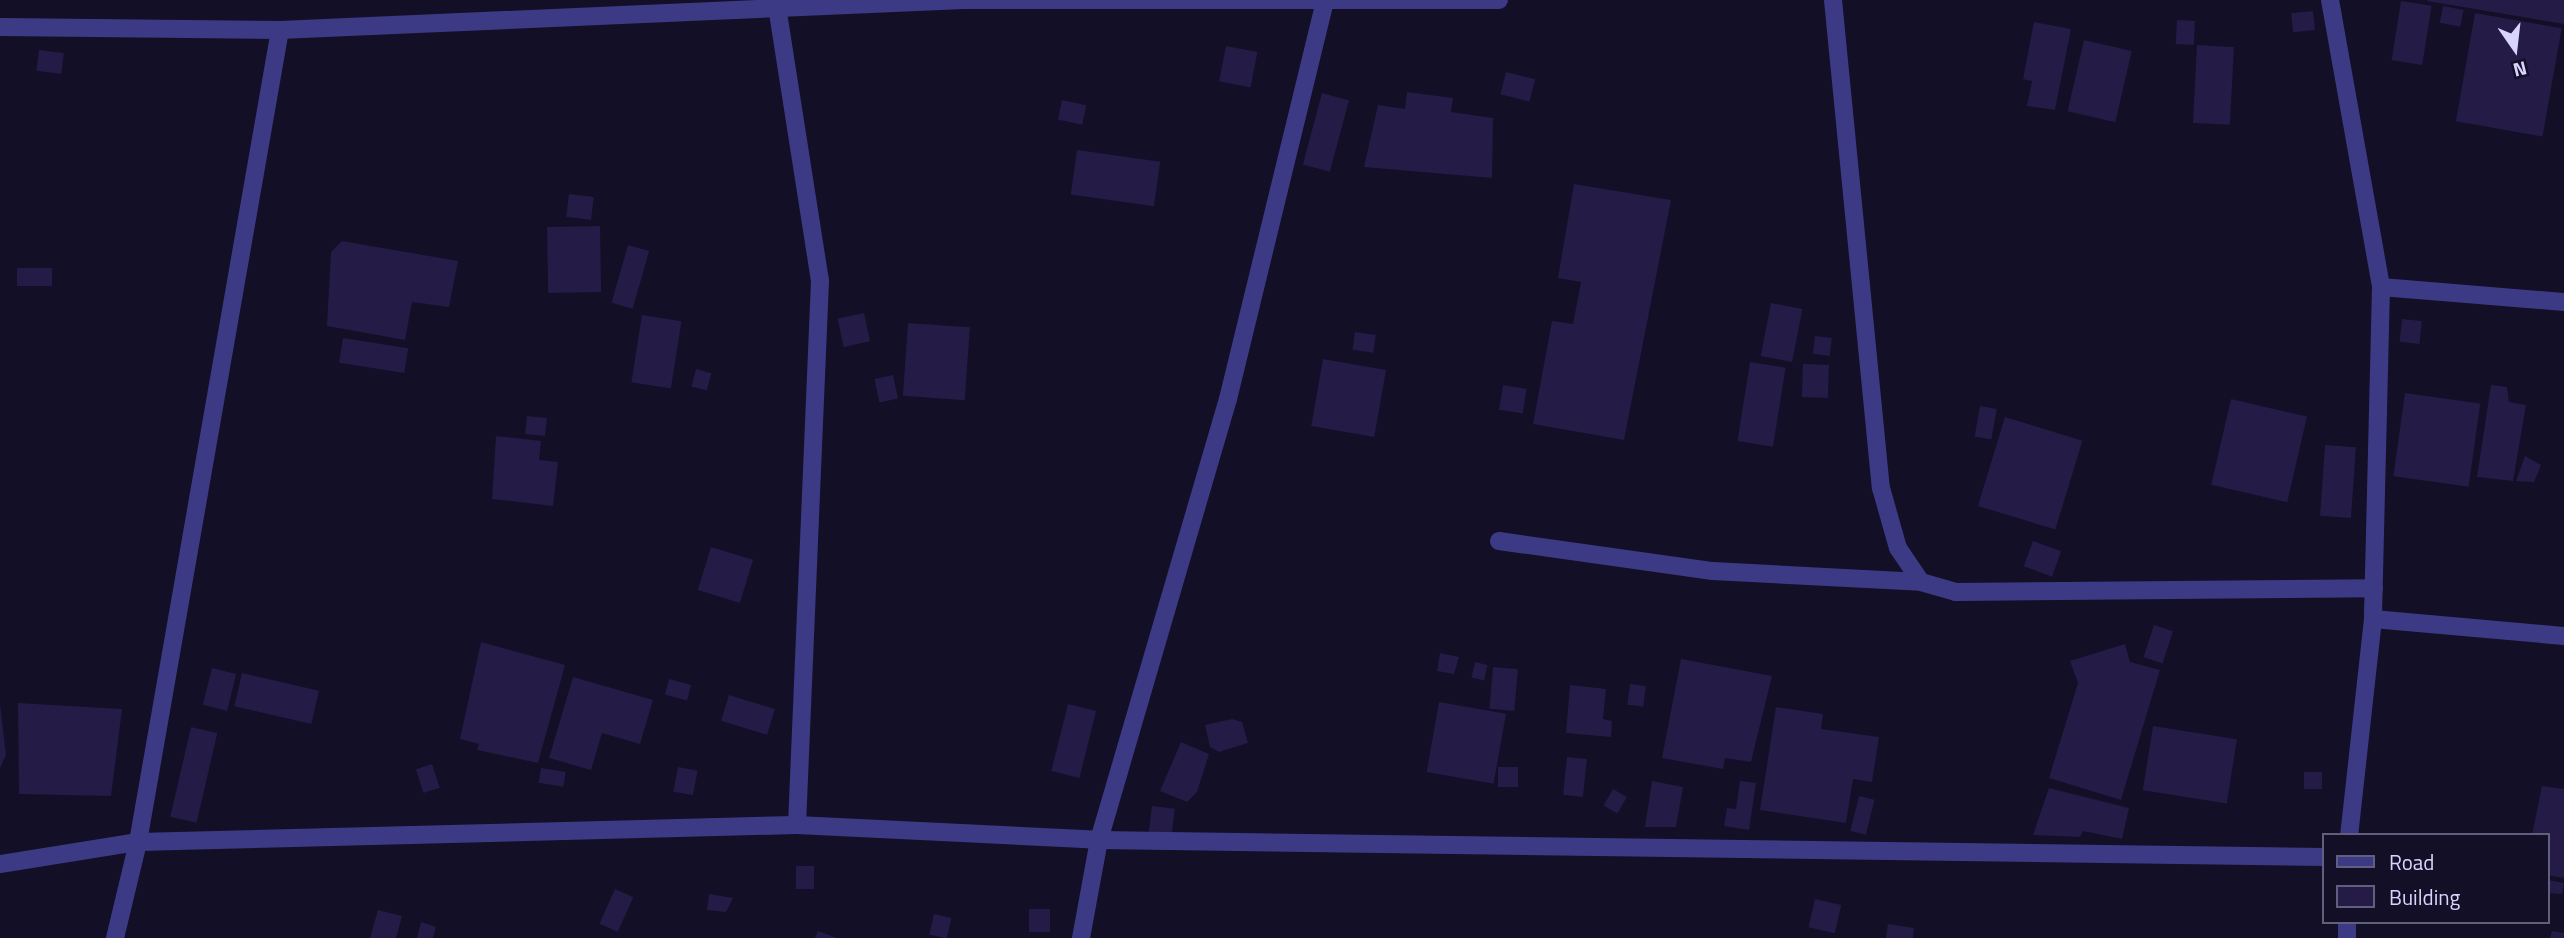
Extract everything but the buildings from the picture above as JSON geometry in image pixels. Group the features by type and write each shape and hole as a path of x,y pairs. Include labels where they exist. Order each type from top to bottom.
{"street":[{"path":"0,27 280,30 776,4 963,0 1499,0"},
{"path":"1833,0 1881,488 1898,548 1921,582"},
{"path":"2330,0 2381,287 2373,619 2349,833"},
{"path":"1081,938 1099,840 1228,399 1324,2"},
{"path":"776,4 820,281 797,825"},
{"path":"115,938 138,842 280,30"},
{"path":"2381,287 2564,302"},
{"path":"1499,541 1713,571 1921,582 1956,592 2374,588"},
{"path":"2373,619 2564,636"},
{"path":"0,864 138,842 797,825 1099,840 2322,857"}]}
